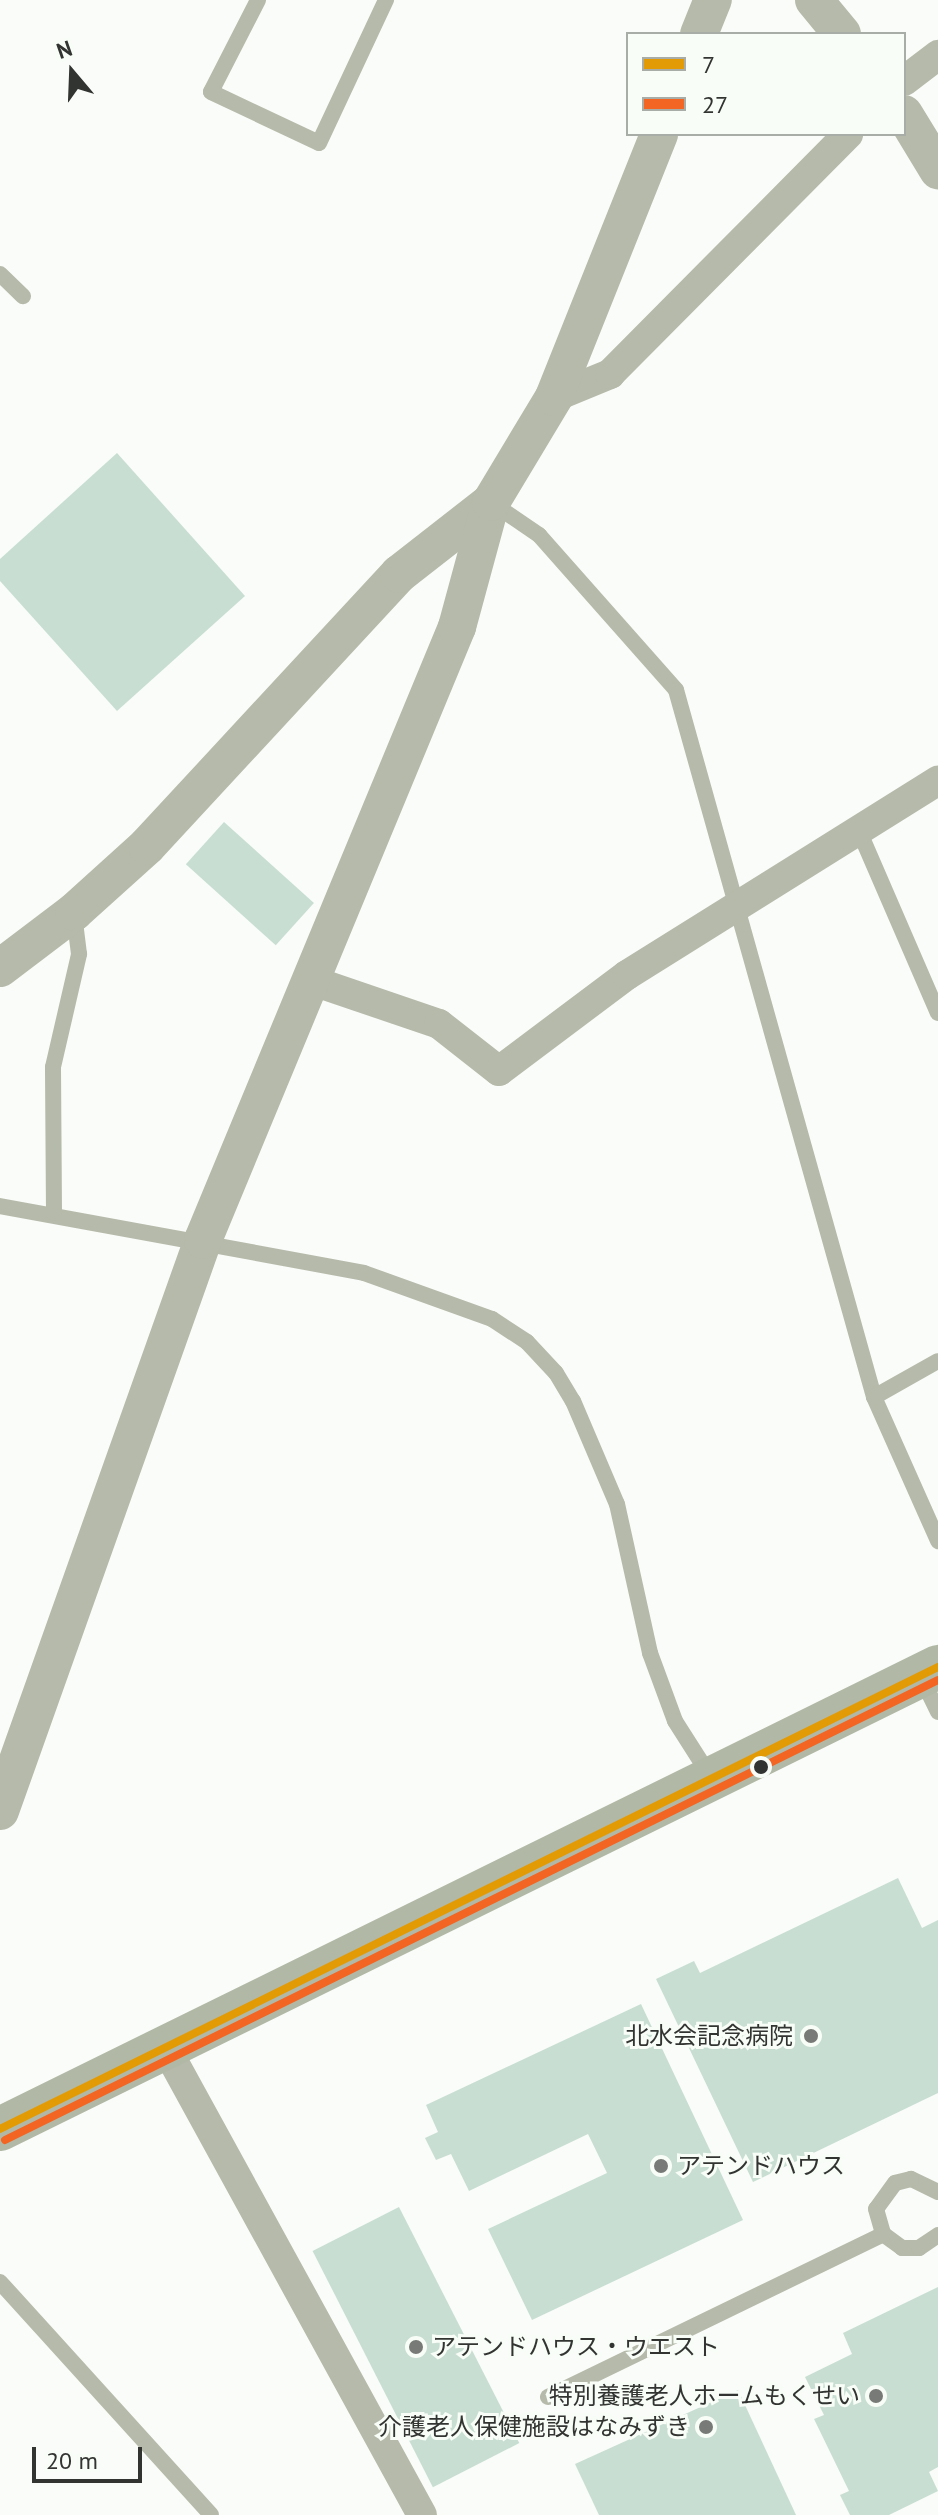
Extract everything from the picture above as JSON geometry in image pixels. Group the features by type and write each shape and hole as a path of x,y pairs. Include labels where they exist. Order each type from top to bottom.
{"main road":[{"path":"0,2129 167,2050 711,1778 932,1685"}],"street":[{"path":"700,32 713,0"},
{"path":"814,0 840,32"},
{"path":"906,79 938,55"},
{"path":"906,117 938,170"},
{"path":"0,1811 203,1240 457,627 491,502 554,397 658,136"},
{"path":"554,397 610,374 846,136"},
{"path":"0,968 74,912 147,846 399,574 491,502"},
{"path":"310,980 439,1024 499,1071 627,975 860,833 938,781"},
{"path":"167,2050 422,2515"}],"lane":[{"path":"258,0 211,92 319,143 386,0"},
{"path":"0,274 23,296"},
{"path":"491,502 539,535 676,690 874,1397 938,1541"},
{"path":"860,833 938,1013"},
{"path":"54,1213 53,1067 79,954 74,912"},
{"path":"0,1206 203,1240 364,1273 492,1319 527,1342 556,1373 617,1504 650,1653 670,1707 711,1778"},
{"path":"874,1397 938,1361"},
{"path":"935,2184 911,2179 882,2194 876,2209 883,2234 902,2248 919,2248 938,2235"},
{"path":"548,2397 883,2234"},
{"path":"0,2282 211,2515"}],"building":[{"path":"117,453 245,596 117,711 0,581 0,559"},
{"path":"224,822 314,903 276,945 186,864"},
{"name":"北水会記念病院","path":"898,1878 922,1928 938,1920 938,2093 753,2182 656,1979 694,1961 700,1973"},
{"name":"アテンドハウス","path":"641,2004 743,2220 532,2320 488,2229 607,2173 588,2134 469,2191 451,2154 436,2160 425,2138 438,2132 426,2105"},
{"name":"アテンドハウス・ウエスト","path":"399,2207 519,2443 433,2487 313,2251"},
{"name":"特別養護老人ホームもくせい","path":"938,2287 938,2467 929,2472 938,2491 889,2515 850,2515 840,2495 849,2491 814,2419 824,2415 805,2377 852,2354 843,2333"},
{"name":"介護老人保健施設はなみずき","path":"738,2390 796,2515 599,2515 575,2464"}],"transit line":[{"name":"7","path":"0,2129 938,1667"},
{"name":"27","path":"5,2140 938,1680"}],"place":[{"name":"北水会記念病院","path":"811,2036"},
{"name":"アテンドハウス","path":"661,2166"},
{"name":"アテンドハウス・ウエスト","path":"416,2347"},
{"name":"特別養護老人ホームもくせい","path":"876,2396"},
{"name":"介護老人保健施設はなみずき","path":"706,2427"}]}
